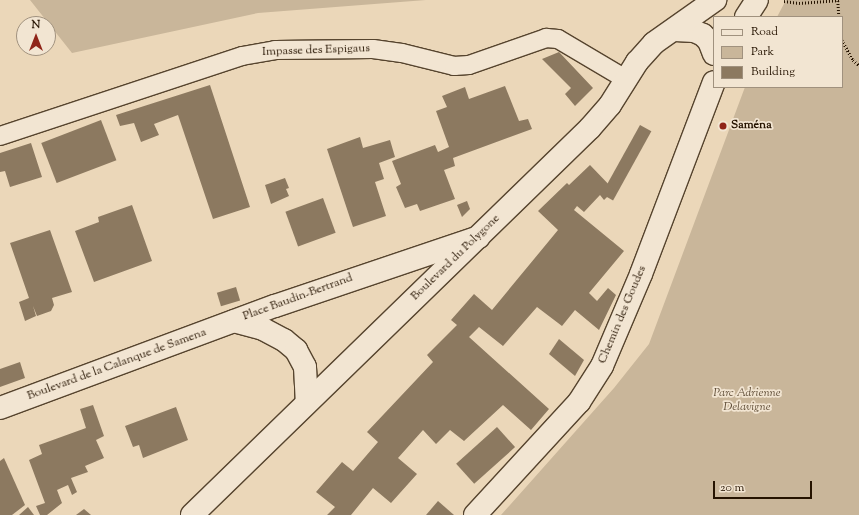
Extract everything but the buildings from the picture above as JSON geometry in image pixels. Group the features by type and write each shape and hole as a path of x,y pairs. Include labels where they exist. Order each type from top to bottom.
{"street":[{"name":"Boulevard du Polygone","path":"192,515 306,402 479,237 590,128 627,80 646,51 715,0"},
{"path":"747,16 757,0"},
{"path":"675,30 694,31 703,36 713,52"},
{"name":"Chemin des Goudes","path":"475,515 579,402 602,366 641,274 713,85"},
{"name":"Place Baudin-Bertrand","path":"234,321 479,237"},
{"name":"Place Baudin-Bertrand","path":"234,321 263,329 284,340 296,350 305,367 306,402"},
{"name":"Boulevard de la Calanque de Samena","path":"0,408 234,321"}],"lane":[{"name":"Impasse des Espigaus","path":"0,136 242,56 275,50 373,49 402,53 454,66 469,65 546,38 558,39 627,80"}],"path":[{"path":"782,0 791,3 840,0 839,16"},
{"path":"843,42 853,60 859,65"}],"green space":[{"path":"30,0 426,0 258,13 72,53 56,33 56,16 43,16"},
{"name":"Parc Adrienne Delavigne","path":"786,0 859,0 859,515 501,515 614,388 649,344 745,88 843,88 843,16 778,16"}],"place":[{"name":"Saména","path":"723,126"}]}
